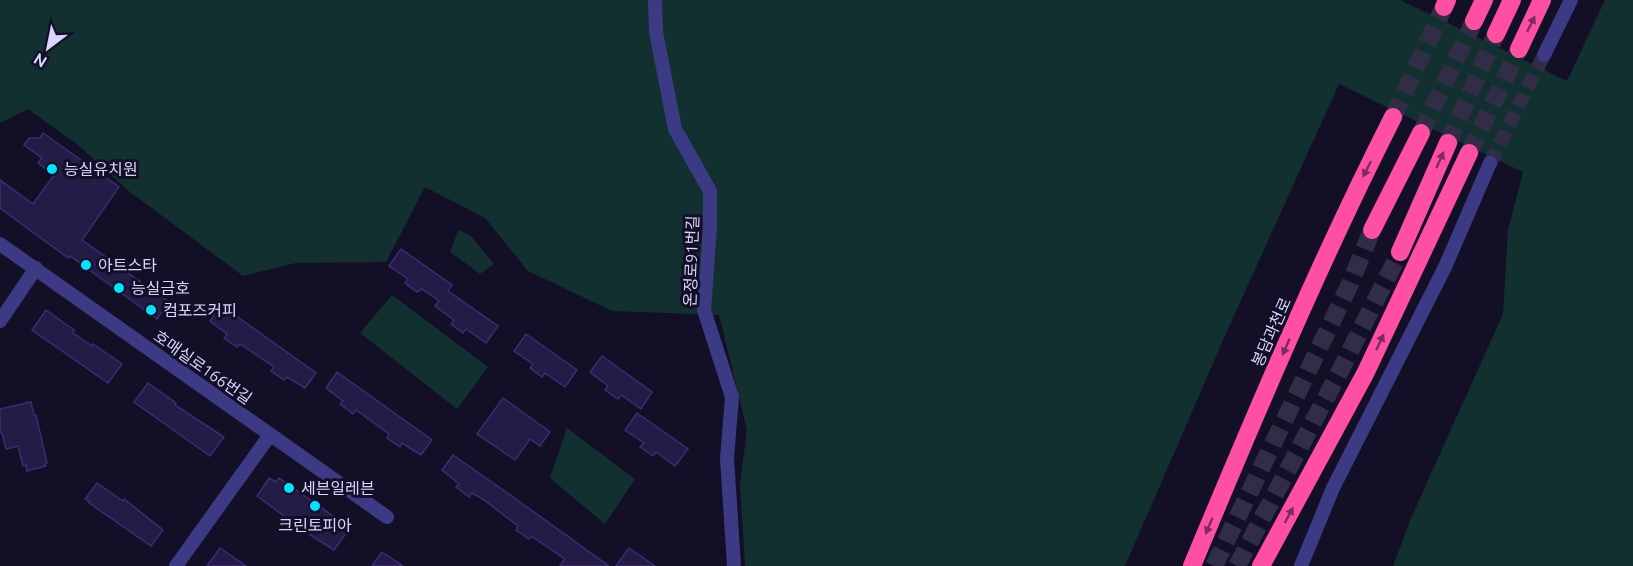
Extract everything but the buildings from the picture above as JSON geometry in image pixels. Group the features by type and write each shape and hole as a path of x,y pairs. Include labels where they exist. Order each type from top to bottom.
{"highway":[{"path":"1474,21 1484,0"},
{"path":"1496,34 1512,0"},
{"path":"1519,49 1542,0"},
{"name":"봉담과천로","path":"1192,566 1320,270 1393,117"},
{"path":"1372,230 1421,133"},
{"path":"1400,252 1448,143"},
{"path":"1261,566 1366,372 1469,153"}],"street":[{"name":"온정로91번길","path":"655,0 656,32 675,129 710,191 710,227 704,310 732,397 727,458 734,566"},
{"path":"1544,55 1571,0"},
{"path":"1301,566 1333,488 1445,267 1490,163"},
{"name":"호매실로166번길","path":"0,244 387,517"},
{"path":"0,321 36,268"},
{"path":"176,566 270,435"}],"green space":[{"path":"0,0 1400,0 1567,81 1605,0 1633,0 1633,566 1393,566 1411,518 1503,314 1508,230 1523,172 1339,84 1228,329 1125,566 745,566 740,484 747,430 719,315 612,311 528,271 485,218 425,187 386,262 296,263 243,276 130,192 78,145 28,109 0,123"},
{"path":"458,230 470,235 494,264 480,274 450,252"},
{"path":"392,295 488,367 457,409 360,333"},
{"path":"567,428 635,479 605,524 550,478"}],"tunnel":[{"path":"1393,117 1444,7"},
{"path":"1421,133 1474,21"},
{"path":"1448,143 1496,34"},
{"path":"1469,153 1519,49"},
{"path":"1490,163 1544,55"},
{"path":"1214,566 1350,284 1372,230"},
{"path":"1237,566 1400,252"}],"place":[{"name":"능실유치원","path":"52,169"},
{"name":"아트스타","path":"86,265"},
{"name":"능실금호","path":"119,288"},
{"name":"컴포즈커피","path":"151,310"},
{"name":"세븐일레븐","path":"289,488"},
{"name":"크린토피아","path":"315,506"}]}
